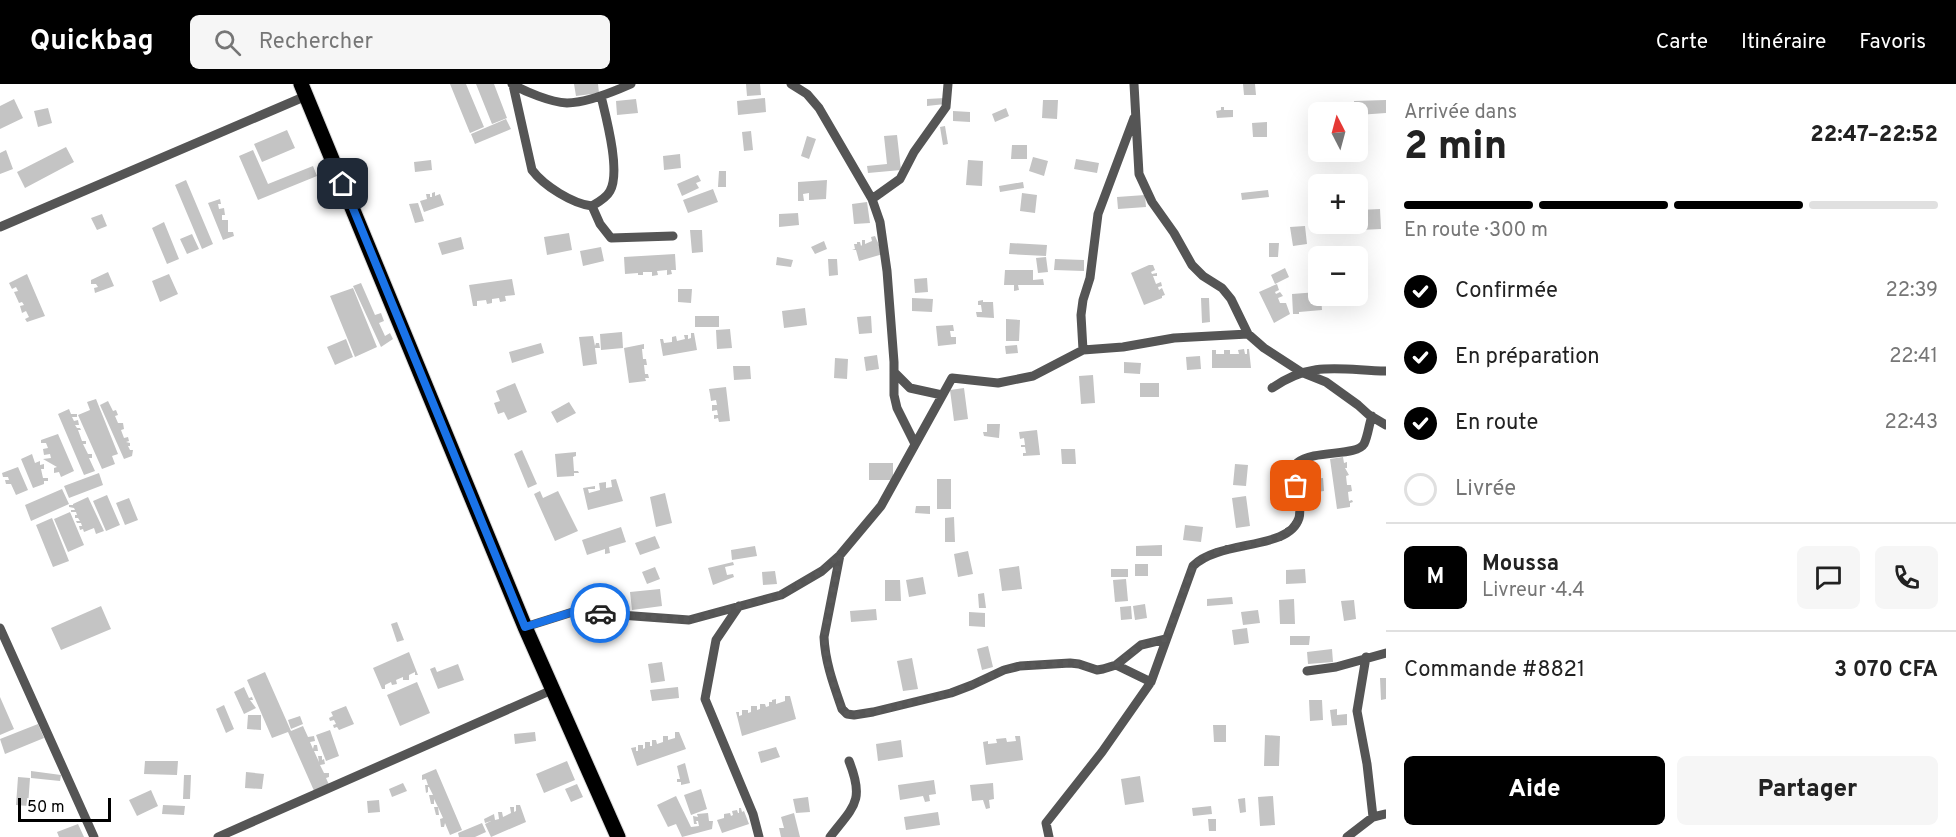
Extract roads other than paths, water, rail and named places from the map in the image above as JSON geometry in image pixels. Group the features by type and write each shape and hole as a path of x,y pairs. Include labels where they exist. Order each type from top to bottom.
{"main road":[{"path":"304,90 525,627 618,837"}],"street":[{"path":"513,85 534,95 567,103 601,96 631,84"},
{"path":"791,84 807,94 819,108 872,199 880,222 887,271 893,385 897,408 915,444"},
{"path":"872,199 900,179 914,152 946,107 948,84"},
{"path":"1134,84 1137,160 1143,186 1192,265 1203,276 1222,288 1231,299 1248,334 1264,348 1301,372 1326,382 1386,425"},
{"path":"513,85 532,171 538,178 580,205 592,206 610,192 614,183 610,131 601,96"},
{"path":"0,227 304,90"},
{"path":"1083,350 1081,315 1090,278 1098,214 1135,114"},
{"path":"592,206 600,224 610,238 673,236"},
{"path":"525,627 579,610 689,620 781,595 822,571 840,555 881,506 952,378 998,383 1033,376 1083,350 1174,338 1248,334"},
{"path":"1272,388 1301,372 1326,368 1386,371"},
{"path":"894,372 910,388 942,394"},
{"path":"1049,837 1046,823 1102,752 1151,682 1193,566 1199,560 1222,549 1280,538 1299,519 1295,479 1297,463 1304,457 1356,450 1364,445 1372,416"},
{"path":"840,555 824,637 824,648 842,710 847,714 873,712 951,693 1004,670 1020,666 1070,663 1097,670 1116,665 1141,645 1166,639"},
{"path":"739,606 716,640 705,699 753,814 759,837"},
{"path":"0,627 94,837"},
{"path":"1307,671 1336,667 1386,653"},
{"path":"1366,657 1357,711 1367,764 1373,817"},
{"path":"1116,665 1151,682"},
{"path":"218,837 552,690"},
{"path":"831,837 852,809 857,796 857,782 849,761"},
{"path":"1347,837 1373,817 1386,814"}]}
